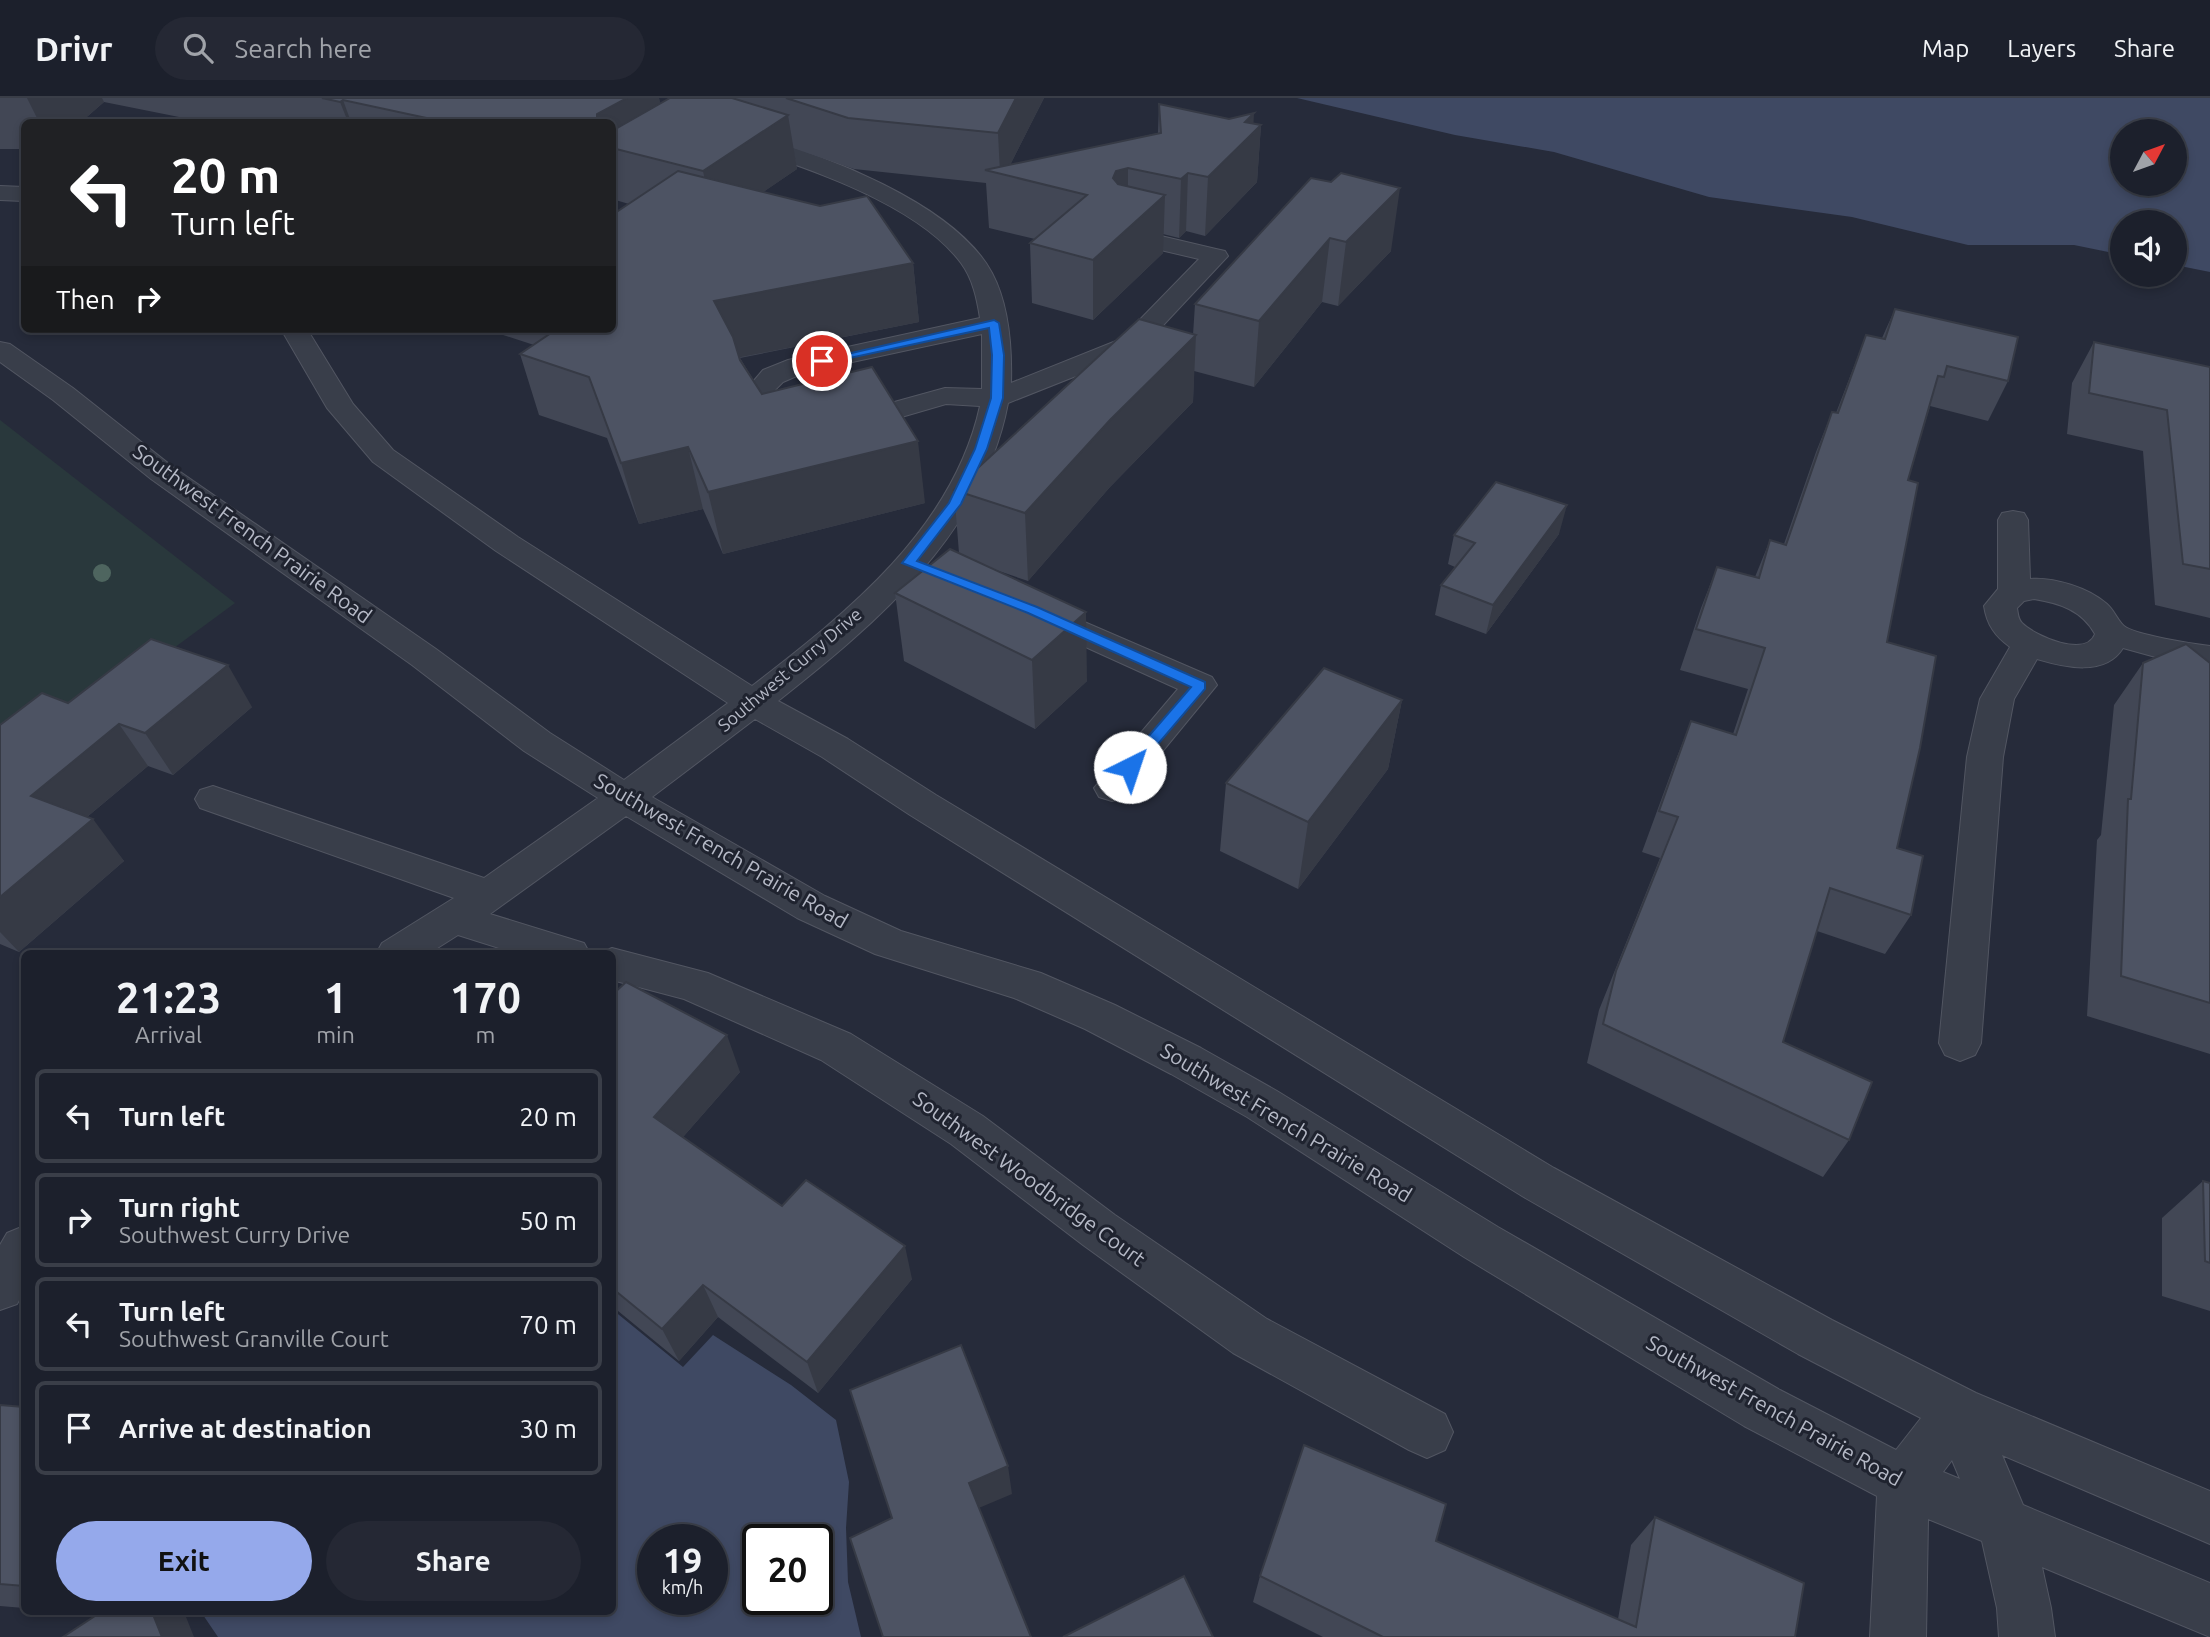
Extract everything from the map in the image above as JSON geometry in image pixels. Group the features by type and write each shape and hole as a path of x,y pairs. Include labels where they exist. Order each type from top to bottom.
{"street":[{"name":"Southwest Curry Drive","path":"402,950 490,895 625,798 753,703 848,624 909,563 955,504 971,476 997,398 998,355 991,298 975,264 962,249 931,223 894,201 792,155 719,133"},
{"path":"0,193 21,194"},
{"path":"994,323 798,366 774,376 761,390 765,410 774,426 788,433 818,431 945,396 997,398 1130,345 1216,256 1127,235"},
{"path":"297,333 341,408 383,456 507,544 753,703 835,748 946,820 1538,1182 1815,1337 1958,1411 2210,1518"},
{"name":"Southwest French Prairie Road","path":"0,350 63,394 162,472 424,657 537,742 625,798 811,907 889,943 1026,985 1100,1017 1186,1060 1262,1104 1480,1242 1762,1409 1903,1482 2210,1611"},
{"path":"2013,520 2014,592"},
{"path":"909,563 946,577"},
{"path":"2034,589 2057,592 2089,605 2105,619 2112,634 2107,647 2090,655 2054,653 2029,644 2004,623 2000,607 2014,592 2034,589"},
{"path":"1008,601 1200,685 1112,788"},
{"path":"2112,634 2181,653 2210,657"},
{"path":"1960,1043 1985,757 1997,699 2029,644"},
{"path":"213,799 490,895"},
{"path":"454,918 557,950"},
{"name":"Southwest Woodbridge Court","path":"616,965 693,985 836,1047 967,1130 1099,1230 1250,1336 1427,1432"},
{"path":"0,1288 21,1253"},
{"path":"1898,1637 1903,1482 1958,1411"},
{"path":"1958,1411 2005,1526 2024,1608 2027,1637"}],"shaded area":[{"path":"0,420 235,603 0,776"}],"water":[{"path":"1297,98 2210,98 2210,272 2187,267 2187,210 2110,210 2110,252 2074,245 1968,245 1852,217 1709,197 1554,152 1455,135"},
{"path":"616,1312 683,1367 713,1335 791,1385 836,1420 849,1482 846,1528 848,1582 861,1637 218,1637 203,1615 616,1615"}],"building":[{"path":"322,98 627,98 597,114 597,119 431,119 343,100 340,102"},
{"path":"670,98 732,98 788,115 703,171 616,149 616,129"},
{"path":"786,98 1016,98 998,133 848,118"},
{"path":"1159,104 1229,119 1254,113 1245,122 1261,125 1208,177 1188,173 1181,179 1128,168 1116,171 1113,178 1118,184 1165,195 1093,260 1030,243 1087,195 985,170 1161,133"},
{"path":"678,171 820,206 867,196 913,263 714,301 733,337 740,360 762,394 872,367 918,441 708,492 688,447 621,463 589,377 520,354 551,333 616,333 616,212"},
{"path":"1341,173 1400,188 1346,242 1330,238 1259,321 1195,304 1311,178 1331,182"},
{"path":"1895,309 2018,337 2008,381 1947,366 1944,377 1938,376 1908,480 1918,483 1887,642 1936,656 1920,748 1897,848 1923,856 1911,915 1830,888 1783,1042 1872,1082 1849,1140 1603,1024 1616,971 1678,817 1659,811 1691,721 1736,735 1765,648 1696,629 1717,567 1759,578 1770,540 1786,545 1832,412 1838,413 1866,335 1885,339"},
{"path":"1139,319 1196,335 1110,420 1025,513 954,490"},
{"path":"2094,342 2210,367 2210,569 2183,564 2167,410 2089,393"},
{"path":"1496,482 1567,505 1493,605 1441,585 1475,543 1454,535"},
{"path":"950,549 1086,612 1032,660 895,593"},
{"path":"151,639 228,665 145,733 119,724 31,796 93,819 0,897 0,725 42,693 68,703"},
{"path":"2186,644 2210,663 2210,1003 2121,976 2128,799 2131,799 2143,663"},
{"path":"1324,668 1402,700 1308,822 1226,783"},
{"path":"626,982 727,1035 654,1117 782,1206 806,1180 905,1246 807,1362 703,1285 662,1329 616,1291 616,991"},
{"path":"2203,1181 2210,1183 2210,1263 2205,1261"},
{"path":"961,1345 1008,1466 969,1483 1031,1637 883,1637 850,1538 892,1518 850,1390"},
{"path":"0,1405 21,1407 21,1586 0,1584"},
{"path":"1304,1445 1446,1504 1436,1541 1636,1627 1655,1517 1804,1583 1795,1637 1383,1637 1260,1576"},
{"path":"1184,1576 1213,1637 1063,1637"},
{"path":"96,1615 153,1615 162,1637 63,1637"}],"route":[{"path":"822,361 994,323 998,355 997,398 981,449 971,476 955,504 909,563 1033,610 1200,685 1130,767"}]}
